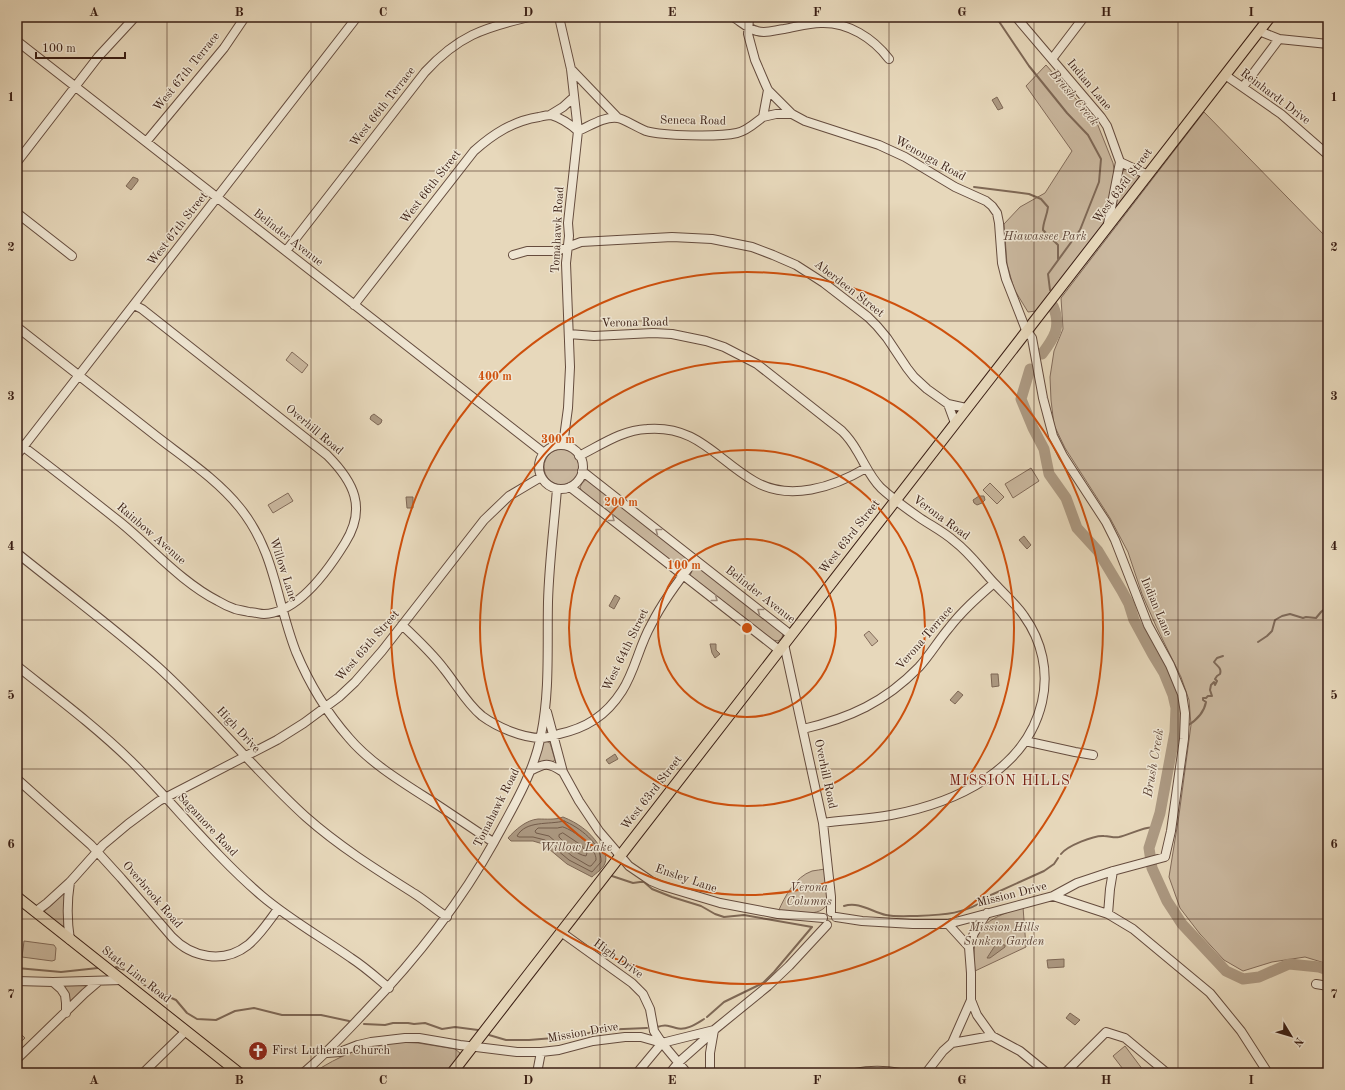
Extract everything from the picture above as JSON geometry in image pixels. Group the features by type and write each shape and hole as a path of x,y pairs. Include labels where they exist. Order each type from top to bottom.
{"main road":[{"name":"West 63rd Street","path":"452,1073 1009,354 1026,330 1108,227 1270,17"},
{"name":"State Line Road","path":"17,897 239,1073"}],"street":[{"path":"17,162 98,57 135,17"},
{"name":"West 67th Terrace","path":"146,142 224,48 245,17"},
{"name":"West 67th Street","path":"17,455 20,445 79,376 357,17"},
{"name":"West 66th Terrace","path":"286,251 425,72 437,59 460,41 479,31 529,17"},
{"name":"Tomahawk Road","path":"559,17 571,70 578,131 568,223 569,236 566,263 569,334 569,390 563,445"},
{"path":"733,17 756,31 765,32 815,23 836,24 854,30 864,36 880,48 889,59"},
{"name":"Wenonga Road","path":"749,17 748,34 752,52 768,90 792,114 804,121 891,150 955,187 981,198 992,206 997,213 999,223 1001,252 1006,279 1026,330"},
{"name":"Indian Lane","path":"1016,17 1101,117 1120,162"},
{"path":"1052,59 1084,17"},
{"path":"1259,31 1279,40 1328,44"},
{"path":"1243,87 1279,40"},
{"name":"Belinder Avenue","path":"17,41 544,453"},
{"name":"Seneca Road","path":"571,70 618,118 636,128 648,131 711,135 737,133 746,130 763,117"},
{"name":"Reinhardt Drive","path":"1225,75 1281,114 1328,155"},
{"path":"768,90 763,117 776,114 792,114"},
{"name":"West 66th Street","path":"354,304 474,151 485,141 505,128 530,118 550,115 563,107 574,97"},
{"path":"550,115 570,124 578,131 602,120 618,118"},
{"path":"1108,227 1120,162 1148,175"},
{"path":"17,213 72,256"},
{"name":"Aberdeen Street","path":"513,255 527,251 557,252 581,242 691,237 727,241 774,254 813,275 868,317 887,338 914,377 927,389 948,404 966,408"},
{"name":"Overhill Road","path":"134,305 155,319 328,455 343,473 352,489 356,505 356,519 350,536 314,584 294,604 283,610"},
{"name":"Willow Lane","path":"17,327 220,486 240,507 252,524 266,552 275,578 287,628 300,662 325,707 350,739 371,758 404,784 494,842"},
{"name":"Indian Lane","path":"1026,330 1032,338 1043,398 1053,436 1063,456 1106,522 1115,540 1148,625 1178,682 1182,694 1185,713 1184,739 1171,831 1165,858 1147,861 1077,883 1053,896"},
{"name":"Verona Road","path":"569,334 594,336 672,334 706,341 724,347 756,364 837,426 850,440 873,479 880,486 911,512 954,540 1024,615 1038,639 1044,668 1044,697 1040,711 1025,741 1009,762 983,781 947,799 914,810 890,815 823,822"},
{"path":"948,404 955,423"},
{"path":"579,456 629,432 647,429 664,429 677,431 699,441 754,482 779,490 793,492 817,488 849,478 866,468"},
{"name":"Rainbow Avenue","path":"20,445 121,522 192,585 209,596 234,609 264,614 283,610"},
{"path":"563,445 570,447 579,456 582,461 582,471 580,478 576,483 564,489 557,489 550,487 545,483 541,477 539,465 544,453 549,448 563,445"},
{"name":"Belinder Avenue","path":"582,471 791,635"},
{"name":"West 65th Street","path":"35,912 70,882 97,852 128,824 159,801 291,732 315,716 339,697 378,656 484,520 509,496 541,477"},
{"path":"570,487 782,647"},
{"name":"Tomahawk Road","path":"303,1073 327,1053 389,988 447,917 472,880 506,821 530,771 541,738 546,708 549,579 557,489"},
{"name":"High Drive","path":"17,553 158,668 198,706 282,795 326,834 368,864 416,894 447,917"},
{"name":"West 64th Street","path":"541,738 573,731 593,721 616,700 626,685 650,625 667,597 695,560"},
{"name":"Verona Terrace","path":"803,729 825,724 856,712 878,701 894,690 920,666 957,618 973,601 994,583"},
{"path":"402,625 436,658 470,704 481,715 502,728 515,733 541,738"},
{"name":"Overhill Road","path":"782,647 803,729 823,822 834,914"},
{"name":"Sagamore Road","path":"17,666 79,715 110,742 166,798 234,871 278,909 352,958 389,988"},
{"name":"Ensley Lane","path":"546,708 563,772 579,801 599,831 625,863 651,881 690,895 747,909 825,921"},
{"path":"1025,741 1093,755"},
{"path":"530,771 542,764 553,765 563,772"},
{"name":"Overbrook Road","path":"17,779 97,852 178,943 189,950 205,956 222,956 244,948 256,937 278,909"},
{"path":"1108,914 1113,871"},
{"path":"70,882 68,894 68,927 70,940"},
{"name":"Mission Drive","path":"327,1053 340,1052 371,1042 404,1038 419,1038 517,1052 559,1050 593,1041 619,1038 641,1037 662,1043 714,1030 768,986 789,966 825,921 826,914 834,914 869,921 913,924 948,924 1053,896 1108,914 1133,929 1210,993 1241,1030 1268,1073"},
{"path":"987,913 974,933 969,947 971,1000 977,1015 992,1036 1020,1051 1047,1073"},
{"path":"948,924 969,947"},
{"name":"High Drive","path":"561,932 632,983 643,994 650,1009 654,1031 687,1073"},
{"path":"17,981 53,982 122,980"},
{"path":"17,1059 99,981"},
{"path":"53,982 65,995 66,1013"},
{"path":"1316,984 1328,986"},
{"path":"926,1073 943,1051 952,1043 971,1000"},
{"path":"670,1073 679,1062 714,1030"},
{"path":"710,1073 710,1054 714,1030"},
{"path":"143,1073 186,1031"},
{"path":"1065,1073 1106,1032 1126,1038 1167,1073"},
{"path":"346,1033 353,1047"},
{"path":"952,1043 992,1036"},
{"path":"636,1073 662,1043"},
{"path":"537,1073 541,1052"},
{"path":"854,1073 883,1070 900,1073"}],"green space":[{"name":"Hiawassee Park","path":"1046,65 1097,123 1113,163 1115,175 1107,219 1036,311 1028,312 1014,289 1007,264 1004,224 1020,207 1045,193 1072,151 1026,86"},
{"path":"1204,112 1328,239 1328,964 1305,957 1272,962 1243,971 1224,960 1200,934 1180,908 1169,877 1191,725 1189,700 1181,677 1142,594 1128,552 1110,518 1065,448 1054,425 1050,377 1054,351 1063,329 1061,298"},
{"path":"1125,169 1134,172 1139,178 1115,208 1121,172"},
{"path":"292,352 308,365 302,373 286,360"},
{"path":"562,449 572,452 577,457 580,467 577,477 572,482 562,485 552,482 547,477 544,467 547,457 552,452"},
{"path":"1031,468 1039,481 1013,498 1005,484"},
{"path":"588,479 689,559 685,566 682,568 679,567 582,491 580,488 581,485"},
{"path":"990,483 1004,497 997,504 983,490"},
{"path":"288,493 293,501 273,513 268,505"},
{"path":"698,565 783,632 782,638 778,641 773,640 690,576 692,570"},
{"path":"869,631 878,641 872,646 864,635"},
{"path":"546,741 550,743 555,760 552,762 538,762 543,742"},
{"name":"Verona Columns","path":"825,869 828,895 825,908 820,911 806,914 778,912 787,894 800,878 812,871"},
{"path":"63,894 65,894 64,929 44,912"},
{"name":"Mission Hills Sunken Garden","path":"1023,907 1026,947 975,971 975,944 982,927 998,916"},
{"path":"24,941 54,945 56,948 55,960 52,961 22,957"},
{"path":"85,985 86,987 69,1002 63,986"},
{"path":"17,1030 25,1038 17,1046"},
{"path":"395,1042 418,1043 455,1049 460,1053 459,1057 447,1073 313,1073 342,1056 352,1052 372,1046"},
{"path":"1125,1046 1143,1070 1139,1073 1126,1073 1113,1056"}],"water":[{"path":"997,97 1003,108 998,110 992,100"},
{"path":"133,177 138,179 138,181 131,190 126,186"},
{"path":"374,414 382,420 378,425 370,419"},
{"path":"979,496 984,496 985,500 977,505 973,500"},
{"path":"406,497 413,497 413,508 407,508"},
{"path":"1024,536 1031,545 1027,549 1019,540"},
{"path":"615,595 620,598 614,609 609,606"},
{"path":"710,644 716,644 716,650 720,654 715,658 712,653"},
{"path":"991,674 998,674 999,686 992,687"},
{"path":"958,691 963,695 955,704 950,700"},
{"path":"615,754 618,759 609,764 606,760"},
{"name":"Willow Lake","path":"563,817 574,822 587,831 602,848 606,860 601,869 592,877 567,864 543,844 533,841 511,841 508,838 517,829 529,821"},
{"path":"996,944 1005,945 1005,947 990,958 987,958"},
{"path":"1064,959 1064,967 1048,968 1047,960"},
{"path":"1070,1013 1080,1020 1075,1025 1066,1018"}],"waterway":[{"name":"Brush Creek","path":"996,17 1029,66 1067,113 1088,135 1101,159 1099,182 1080,230 1048,274 1050,290"},
{"path":"974,187 1029,194 1041,199 1048,207 1043,230 1058,245 1058,259"},
{"name":"Brush Creek","path":"1042,354 1050,343 1057,326 1056,313 1053,306"},
{"name":"Brush Creek","path":"1030,369 1021,399 1033,428 1044,449 1049,474 1066,498 1077,528 1098,551 1122,591 1129,604 1134,620 1164,673 1173,695 1176,708 1175,732 1160,813 1149,848 1152,868 1167,901 1182,924 1226,971 1243,979 1259,977 1289,964 1319,967 1328,970"},
{"path":"1258,642 1272,631 1275,620 1282,616 1290,614 1303,618 1316,618 1328,606"},
{"path":"1187,726 1197,719 1202,713 1206,702 1203,698 1212,696 1210,690 1211,685 1214,682 1215,685 1217,681 1215,679 1220,674 1220,669 1214,662 1217,658 1223,656"},
{"name":"Brush Creek","path":"1175,732 1181,729"},
{"path":"1061,854 1069,848 1094,837 1119,837 1143,829 1152,827 1155,828"},
{"path":"991,895 1044,871 1054,864 1058,858"},
{"path":"612,876 633,883 644,882 652,889 701,906 724,917 744,915 812,927"},
{"path":"844,906 860,906 890,916 927,916 954,913 971,907 988,898"},
{"path":"707,1017 724,1002 763,983 812,927"},
{"path":"116,967 125,970 151,989 176,1000 187,1013 197,1019 216,1020 235,1011 254,1008 282,1015 321,1015 349,1021"},
{"path":"17,968 61,972 98,968"},
{"path":"657,1027 665,1025 683,1029 704,1019"},
{"path":"364,1024 385,1025 393,1023 425,1023 442,1029 455,1027 478,1030"},
{"path":"489,1035 506,1040 529,1040 578,1036 600,1030 647,1028"}],"place":[{"name":"First Lutheran Church","path":"258,1051"}],"district":[{"name":"MISSION HILLS","path":"1010,781"}]}
